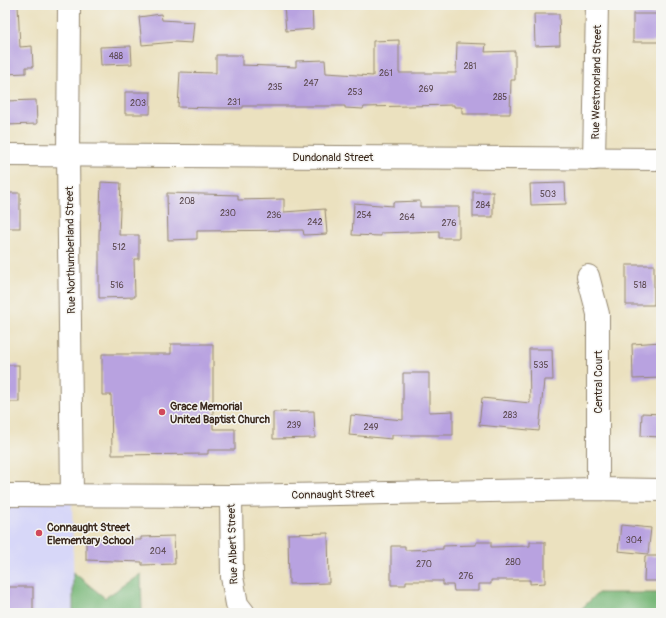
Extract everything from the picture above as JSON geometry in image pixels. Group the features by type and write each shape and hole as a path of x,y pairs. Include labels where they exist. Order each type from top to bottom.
{"street":[{"name":"Rue Northumberland Street","path":"69,5 68,155 72,495"},
{"name":"Rue Westmorland Street","path":"594,159 597,5"},
{"name":"Dundonald Street","path":"5,155 661,159"},
{"name":"Central Court","path":"588,276 598,314 598,489"},
{"name":"Connaught Street","path":"5,495 231,496 598,489 661,490"},
{"name":"Rue Albert Street","path":"231,496 232,577 237,604 244,613"}],"shaded area":[{"name":"Connaught Street Elementary School","path":"5,495 72,495 74,613 5,613"}],"green space":[{"path":"73,572 105,598 141,574 142,613 73,613"},
{"path":"598,593 661,593 661,613 577,613"}],"building":[{"path":"5,5 18,5 20,47 32,46 33,67 26,67 26,73 5,74"},
{"path":"284,5 312,5 313,29 286,31"},
{"path":"161,14 162,20 194,22 192,43 175,42 142,45 139,17"},
{"path":"534,14 559,14 560,45 535,46"},
{"path":"633,14 661,14 661,42 633,42"},
{"path":"399,40 399,73 456,73 457,43 486,44 485,52 515,51 515,80 511,80 510,114 462,114 462,107 454,107 454,105 364,107 363,109 345,108 345,106 243,106 243,108 178,107 180,72 216,73 216,55 242,55 242,65 296,67 296,61 325,60 326,73 373,76 373,41"},
{"path":"131,46 132,64 101,65 100,47"},
{"path":"125,92 151,92 150,114 125,114"},
{"path":"36,100 37,124 5,125 5,101"},
{"path":"101,182 121,183 119,235 139,235 139,259 134,259 135,297 99,298"},
{"path":"565,183 566,204 531,205 530,184"},
{"path":"473,192 493,192 493,217 473,217"},
{"path":"5,193 20,193 20,228 5,228"},
{"path":"167,193 238,195 238,200 284,199 284,212 325,209 327,234 304,235 303,230 197,231 197,239 168,240"},
{"path":"420,201 420,207 459,207 459,238 439,238 439,231 381,233 381,236 352,235 354,203 393,206 393,202"},
{"path":"626,265 654,265 654,305 626,305"},
{"path":"661,342 661,378 633,379 632,344"},
{"name":"Grace Memorial United Baptist Church","path":"171,344 213,344 213,429 235,429 235,450 208,450 208,454 112,455 111,395 102,395 102,354 171,354"},
{"path":"529,349 552,349 553,380 544,380 539,431 479,425 482,398 530,403"},
{"path":"5,365 19,365 19,402 5,402"},
{"path":"403,373 429,373 429,412 453,411 453,435 392,435 392,439 349,435 351,415 403,420"},
{"path":"314,411 315,438 273,439 273,412"},
{"path":"642,413 661,414 661,437 641,436"},
{"path":"621,525 651,528 648,554 618,551"},
{"path":"328,533 329,583 289,584 288,534"},
{"path":"174,536 175,564 142,565 142,562 86,560 86,538 141,540 141,537"},
{"path":"476,542 491,542 491,547 530,546 530,542 545,542 545,583 530,584 530,580 491,580 491,584 479,584 479,591 454,591 453,585 443,585 443,581 406,581 406,585 391,585 391,546 405,546 405,550 443,549 443,546 476,545"},
{"path":"645,556 661,556 661,581 644,581"},
{"path":"5,587 33,587 33,613 5,613"}],"place":[{"name":"Grace Memorial United Baptist Church","path":"162,412"},
{"name":"Connaught Street Elementary School","path":"39,533"}]}
